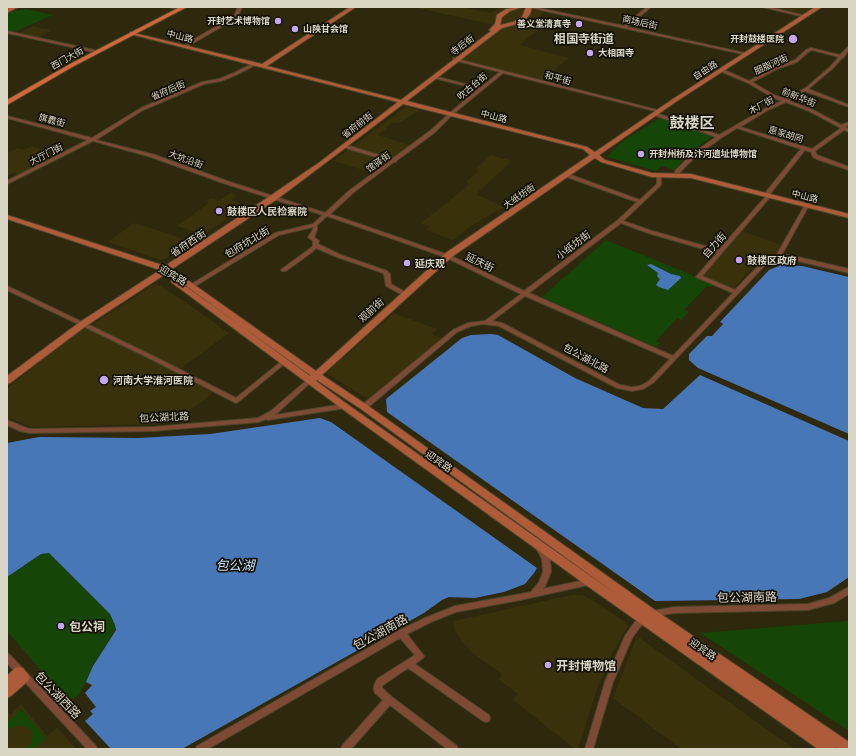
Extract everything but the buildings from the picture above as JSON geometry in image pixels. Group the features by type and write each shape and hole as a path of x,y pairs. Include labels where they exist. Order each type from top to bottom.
{"main road":[{"path":"7,11 15,7"},
{"path":"134,32 178,7"},
{"path":"264,65 353,7"},
{"name":"寺后街","path":"401,101 435,77 496,27 499,16 508,10 519,7"},
{"name":"寺后街","path":"401,101 500,27 515,23 524,18 529,7"},
{"name":"自由路","path":"598,153 657,112 819,7"},
{"name":"中山路","path":"134,32 401,101"},
{"name":"中山路","path":"134,32 585,148 598,153 605,159 655,173 677,172 693,174 849,215"},
{"name":"西门大街","path":"7,99 94,51 134,32"},
{"name":"西门大街","path":"7,103 134,32"},
{"name":"省府前街","path":"320,162 344,146 401,101"},
{"name":"省府前街","path":"320,162 401,101"},
{"name":"中山路","path":"598,153 605,162 659,176 680,174 691,176 769,194 807,206 849,215"},
{"name":"大纸坊街","path":"447,256 598,153"},
{"name":"省府西街","path":"7,375 81,323 271,197 320,162"},
{"name":"迎宾路","path":"7,217 162,270 192,286 312,378 344,406 642,619 829,749"},
{"name":"迎宾路","path":"7,221 162,270 285,362 364,407 651,613 848,749"},
{"name":"观前街","path":"312,378 447,256"},
{"name":"省府西街","path":"7,380 81,323"},
{"path":"7,684 22,675"},
{"path":"7,692 22,675"}],"street":[{"path":"187,45 237,16 240,7"},
{"name":"商场后街","path":"529,7 747,54"},
{"path":"625,27 650,7"},
{"path":"764,7 805,16"},
{"path":"7,32 94,51"},
{"name":"胭脂河街","path":"749,82 776,68 796,61 807,51 812,49 842,57"},
{"name":"木厂街","path":"677,172 694,155 718,137 767,109 806,90 820,79 848,49"},
{"name":"和平街","path":"455,60 657,112 718,137"},
{"name":"省府后街","path":"93,139 142,109 204,83 220,80 235,74 254,64"},
{"name":"前新华街","path":"721,70 749,82 786,101 810,110 849,131"},
{"name":"吹古台街","path":"452,114 502,72"},
{"path":"435,77 481,89"},
{"path":"806,90 849,106"},
{"name":"馆驿街","path":"315,225 352,191 432,132 452,114"},
{"name":"旗纛街","path":"7,117 93,139"},
{"path":"813,151 849,123"},
{"name":"惠家胡同","path":"737,127 813,151 815,156 849,169"},
{"name":"大厅门街","path":"7,183 93,139"},
{"name":"大坑沿街","path":"93,139 153,156 271,197"},
{"path":"344,146 394,161"},
{"name":"自力街","path":"735,292 699,277 769,194 804,148"},
{"path":"566,175 641,202"},
{"name":"小纸坊街","path":"487,322 620,221 661,182 659,176"},
{"name":"延庆街","path":"271,197 447,256 524,293 673,358"},
{"path":"807,206 778,257 792,258 849,271"},
{"path":"620,221 650,232 720,252"},
{"path":"284,270 310,251 315,245 316,241 311,237 315,230 315,225"},
{"name":"包府坑北街","path":"192,286 277,234 315,225"},
{"path":"315,245 339,256 384,272 387,274 388,285 405,294"},
{"name":"包公湖北路","path":"364,407 455,331 470,324 487,322 500,324 626,389 637,389 646,386 765,261 778,257"},
{"path":"7,288 155,359 236,401 285,362"},
{"name":"包公湖北路","path":"7,422 30,431 153,429 259,420 274,413 312,378"},
{"path":"259,420 344,406"},
{"path":"532,595 542,584 547,572 546,559 539,546"},
{"name":"包公湖南路","path":"200,749 401,633 428,620 455,609 532,595 590,582"},
{"name":"包公湖南路","path":"589,749 609,682 629,636 642,619 651,613 674,610 808,607 831,601 849,590"},
{"path":"401,633 420,656 380,682 378,686 380,692 454,749"},
{"name":"包公湖西路","path":"7,658 93,749"},
{"path":"408,663 486,718"},
{"path":"345,749 389,700"}],"shaded area":[{"path":"413,7 462,7 491,13 500,7 518,7 544,12 529,26 540,28 520,45 569,58 541,81 463,60 504,27"},
{"path":"767,7 813,7 803,14"},
{"path":"33,26 52,30 38,38 18,34"},
{"path":"406,107 419,110 399,123 394,122 378,135 412,146 373,173 333,161"},
{"path":"32,146 57,155 18,174 14,173 7,176 7,151 10,152 18,148 24,150"},
{"path":"491,155 512,161 476,194 504,207 471,226 453,240 426,230 430,226 421,223 465,188 468,185 467,181 478,171 475,170"},
{"name":"鼓楼区人民检察院","path":"231,193 237,196 231,200 246,206 198,238 192,235 195,232 177,226 209,203 206,202 211,198 218,201"},
{"path":"134,223 191,242 165,259 160,260 108,242"},
{"name":"鼓楼区政府","path":"742,231 782,245 775,255 758,261 731,291 700,278"},
{"path":"154,284 157,284 191,306 229,333 180,369 92,325"},
{"path":"394,313 437,329 432,334 443,339 368,399 326,373"},
{"name":"河南大学淮河医院","path":"88,328 176,372 213,393 180,418 161,420 160,424 30,427 7,417 7,388 80,331"},
{"name":"开封博物馆","path":"572,595 582,595 590,599 625,622 628,626 611,655 597,689 578,749 575,749 513,700 518,694 499,680 502,674 471,652 455,632 453,621"},
{"path":"637,636 794,749 681,749 613,698"},
{"path":"21,704 47,736 57,727 76,749 7,749 7,711 11,714"}],"green space":[{"path":"25,9 53,15 14,32 7,30 7,13"},
{"path":"660,118 713,136 686,156 675,170 661,166 656,171 607,157 623,141"},
{"path":"606,240 714,284 711,287 707,286 684,310 689,312 681,320 677,318 656,341 660,343 656,347 542,297"},
{"name":"包公祠","path":"49,553 110,614 116,628 93,666 90,675 79,695 68,702 7,631 7,577 41,554"},
{"path":"849,619 849,731 700,633 847,621"},
{"path":"21,709 46,738 35,749 27,749 32,741 31,730 29,728 21,725 7,729 7,723"}],"water":[{"path":"651,264 671,274 680,276 681,278 668,290 659,287 656,285 660,279 657,276 658,273 647,265"},
{"path":"781,265 802,266 849,277 849,434 698,368 689,360 689,354 707,336 712,336 723,324 720,322 769,270"},
{"path":"471,335 498,335 575,378 643,408 663,409 700,375 849,441 849,577 827,592 799,599 655,601 387,412 386,399 462,338"},
{"name":"包公湖","path":"320,418 331,422 537,568 534,573 525,584 504,592 475,598 449,597 442,600 424,613 182,749 111,749 85,721 93,714 90,711 96,707 85,693 92,685 86,682 93,666 116,630 115,625 110,614 49,553 41,554 7,577 7,443 39,437 138,438 210,434"}],"place":[{"name":"开封艺术博物馆","path":"278,21"},
{"name":"善义堂清真寺","path":"579,24"},
{"name":"山陕甘会馆","path":"295,29"},
{"name":"开封鼓楼医院","path":"793,39"},
{"name":"大相国寺","path":"590,53"},
{"name":"开封州桥及汴河遗址博物馆","path":"641,154"},
{"name":"鼓楼区人民检察院","path":"219,211"},
{"name":"鼓楼区政府","path":"739,260"},
{"name":"延庆观","path":"407,263"},
{"name":"河南大学淮河医院","path":"104,380"},
{"name":"包公祠","path":"61,626"},
{"name":"开封博物馆","path":"548,665"}],"district":[{"name":"相国寺街道","path":"584,38"},
{"name":"鼓楼区","path":"692,122"}]}
